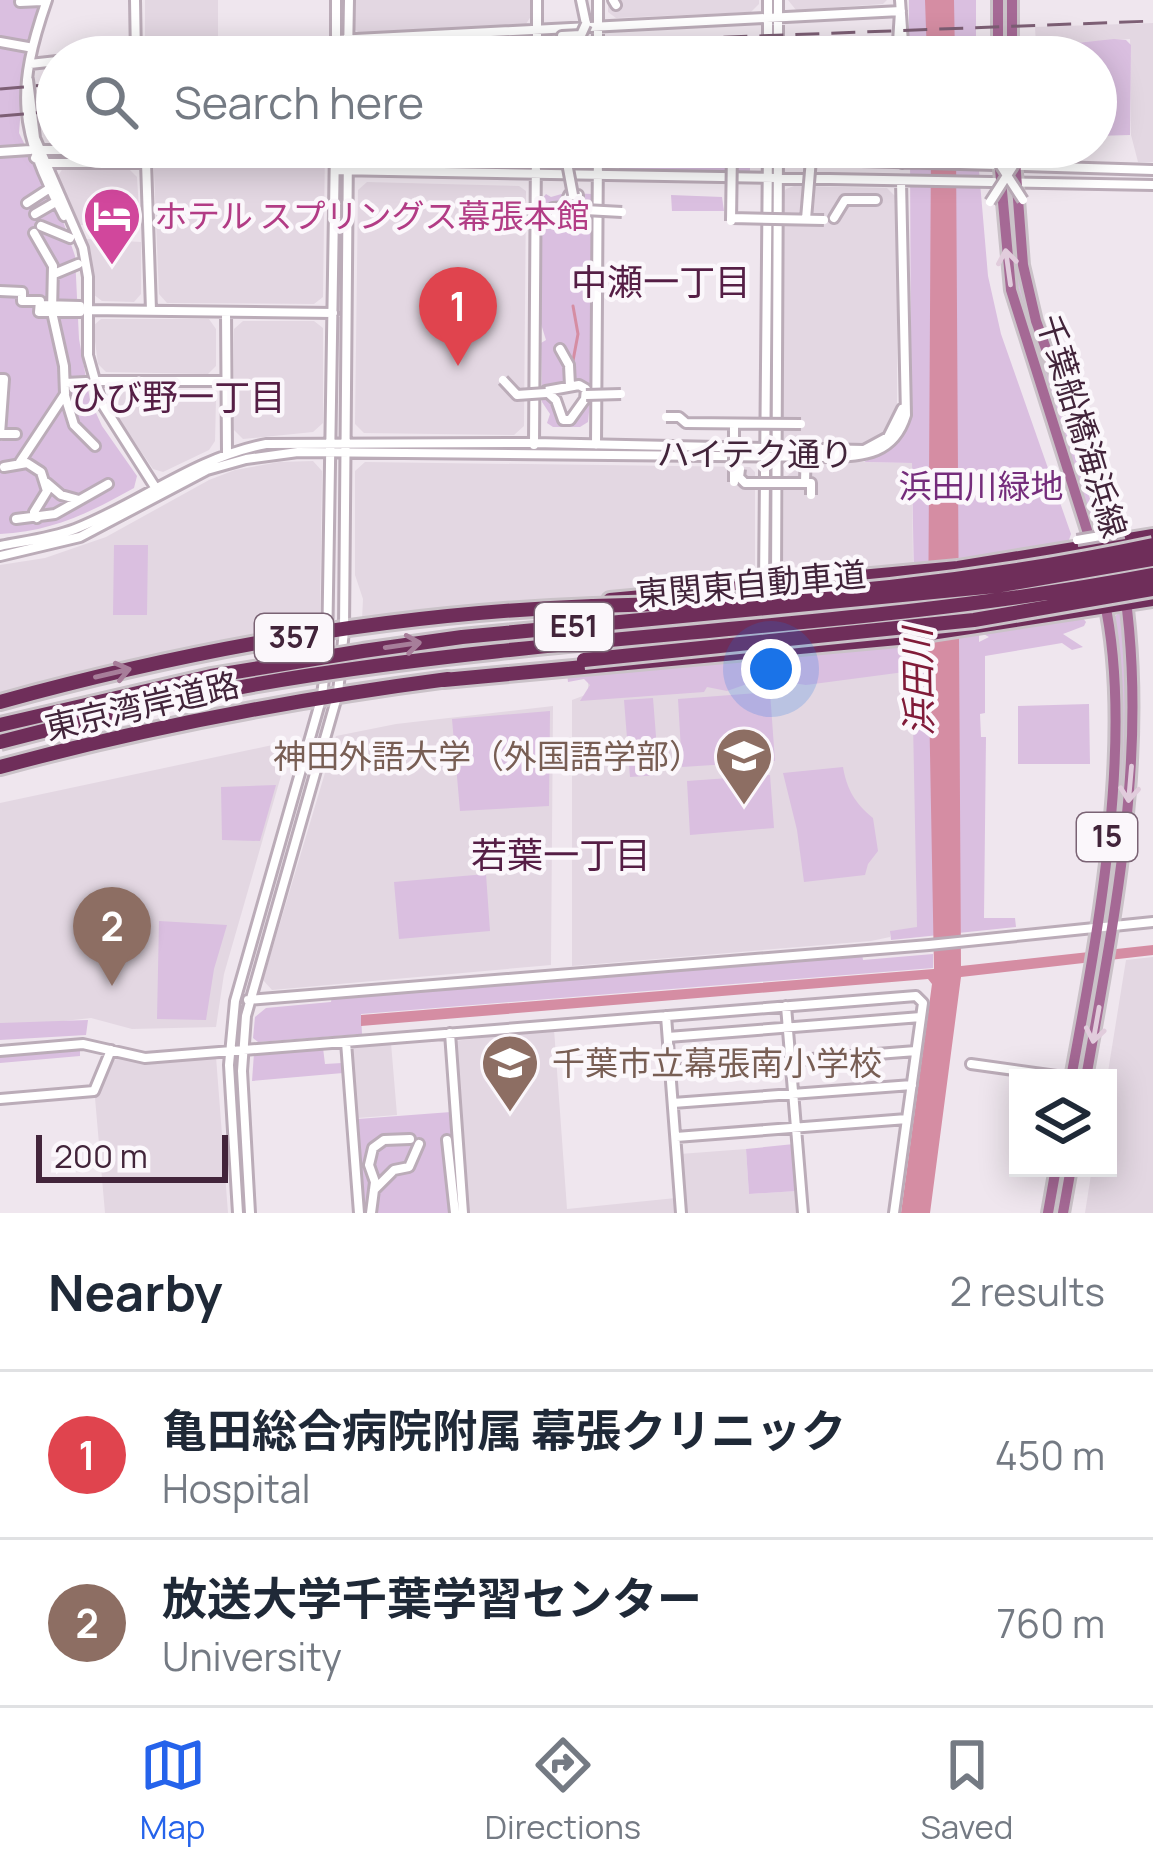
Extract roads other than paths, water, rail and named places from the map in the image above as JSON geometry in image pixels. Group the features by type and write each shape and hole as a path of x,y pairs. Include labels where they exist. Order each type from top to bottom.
{"highway":[{"name":"357","path":"567,607 977,566 1153,536"},
{"name":"東京湾岸道路","path":"0,702 165,662 338,631 567,607 754,599 904,585 1045,566 1153,545"},
{"name":"東関東自動車道","path":"0,725 211,676 363,650 864,602 996,586 1153,559"},
{"name":"東関東自動車道","path":"0,742 192,696 311,675 528,648 982,605 1153,575"},
{"name":"東京湾岸道路","path":"0,767 125,734 338,693 584,660 974,620 1153,589"},
{"path":"444,680 898,638 1153,599"}],"main road":[{"path":"998,0 998,36"},
{"path":"1012,0 1012,36"},
{"name":"千葉船橋海浜線","path":"1003,168 1036,321 1120,538 1129,604 1135,705 1129,792 1088,1069"},
{"name":"千葉船橋海浜線","path":"1009,168 1011,290 1093,548 1106,608 1114,747 1096,928 1072,1069"},
{"path":"1048,1213 1054,1177"},
{"path":"1063,1213 1069,1177"}],"street":[{"path":"135,0 136,36"},
{"path":"336,0 336,36"},
{"path":"349,0 349,36"},
{"path":"537,0 537,36"},
{"path":"562,36 579,35 586,29 581,0"},
{"path":"598,0 598,36"},
{"path":"768,0 775,36"},
{"path":"771,36 778,0"},
{"path":"20,2 45,1 37,36"},
{"path":"430,36 901,6"},
{"path":"36,39 28,80 36,149"},
{"path":"0,42 28,47"},
{"path":"30,64 36,64"},
{"path":"0,152 36,155"},
{"path":"43,168 82,248 88,277 83,308 90,381 158,491"},
{"path":"146,168 151,310"},
{"path":"534,448 536,168"},
{"path":"568,168 573,195"},
{"path":"596,449 598,168"},
{"path":"732,168 731,220 829,219 845,200 876,200"},
{"path":"770,587 773,168"},
{"path":"806,219 810,168"},
{"path":"981,168 1153,185"},
{"path":"250,1213 242,1049 248,1000 338,693 334,170 974,182 1006,174 1153,170"},
{"path":"238,1213 230,1050 238,985 338,631 346,448 348,170"},
{"path":"1006,174 1023,200"},
{"path":"990,202 1006,174"},
{"name":"ハイテク通り","path":"0,556 80,537 227,452 266,444 875,453 899,433 906,416 901,182"},
{"path":"28,202 47,190"},
{"path":"513,210 552,210 564,207 569,195 578,195 577,206 585,210 622,212"},
{"path":"35,214 54,202"},
{"path":"552,210 559,223 580,220 585,210"},
{"path":"70,238 37,230 54,274 52,309 64,394 71,419 95,446"},
{"path":"54,274 78,264"},
{"path":"0,292 22,292 22,301 40,302 39,312 83,308 333,313"},
{"path":"226,312 227,452"},
{"path":"560,349 569,365 570,386"},
{"path":"0,380 4,380 1,434 16,434"},
{"path":"503,380 518,395 570,386 583,386 586,394"},
{"path":"65,383 225,381"},
{"path":"546,393 556,400 563,420 570,420 586,394"},
{"path":"20,463 64,394"},
{"path":"586,394 621,394"},
{"path":"666,417 679,417 686,423 801,424 806,435 805,483"},
{"path":"734,424 737,476 745,483 811,483 811,494"},
{"name":"ハイテク通り","path":"0,546 77,528 207,470 246,459 333,448"},
{"path":"4,467 32,464 65,497 80,500"},
{"path":"37,518 34,512 46,495 47,483"},
{"path":"16,519 55,514 108,484"},
{"path":"1077,540 1120,538"},
{"path":"248,1000 970,942 1153,922"},
{"path":"0,1051 83,1044 145,1058 916,996 923,1000 894,1213"},
{"path":"786,1006 803,1213"},
{"path":"666,1016 681,1213"},
{"path":"668,1037 921,1017"},
{"path":"450,1033 459,1213"},
{"path":"346,1042 359,1213"},
{"path":"0,1099 94,1091 111,1050"},
{"path":"670,1070 916,1051"},
{"path":"971,1064 1009,1069"},
{"path":"673,1103 912,1084"},
{"path":"676,1137 907,1119"},
{"path":"447,1140 459,1213"},
{"path":"371,1213 378,1181 397,1168 409,1168 417,1156 414,1142 380,1141 373,1148 366,1164 378,1181"}],"waterway":[{"path":"572,366 578,334 573,306"}],"railway":[{"path":"757,36 1153,21"},
{"path":"0,89 36,86"},
{"path":"0,116 36,113"}],"place":[{"name":"ホテル スプリングス幕張本館","path":"112,267"},
{"name":"亀田総合病院附属 幕張クリニック","path":"458,366"},
{"name":"神田外語大学（外国語学部）","path":"744,807"},
{"name":"放送大学千葉学習センター","path":"112,986"},
{"name":"千葉市立幕張南小学校","path":"510,1114"}],"district":[{"name":"中瀬一丁目","path":"661,282"},
{"name":"ひび野一丁目","path":"178,397"},
{"name":"若葉一丁目","path":"561,855"}],"park label":[{"name":"浜田川緑地","path":"981,486"}],"water label":[{"name":"浜田川","path":"918,682"}]}
